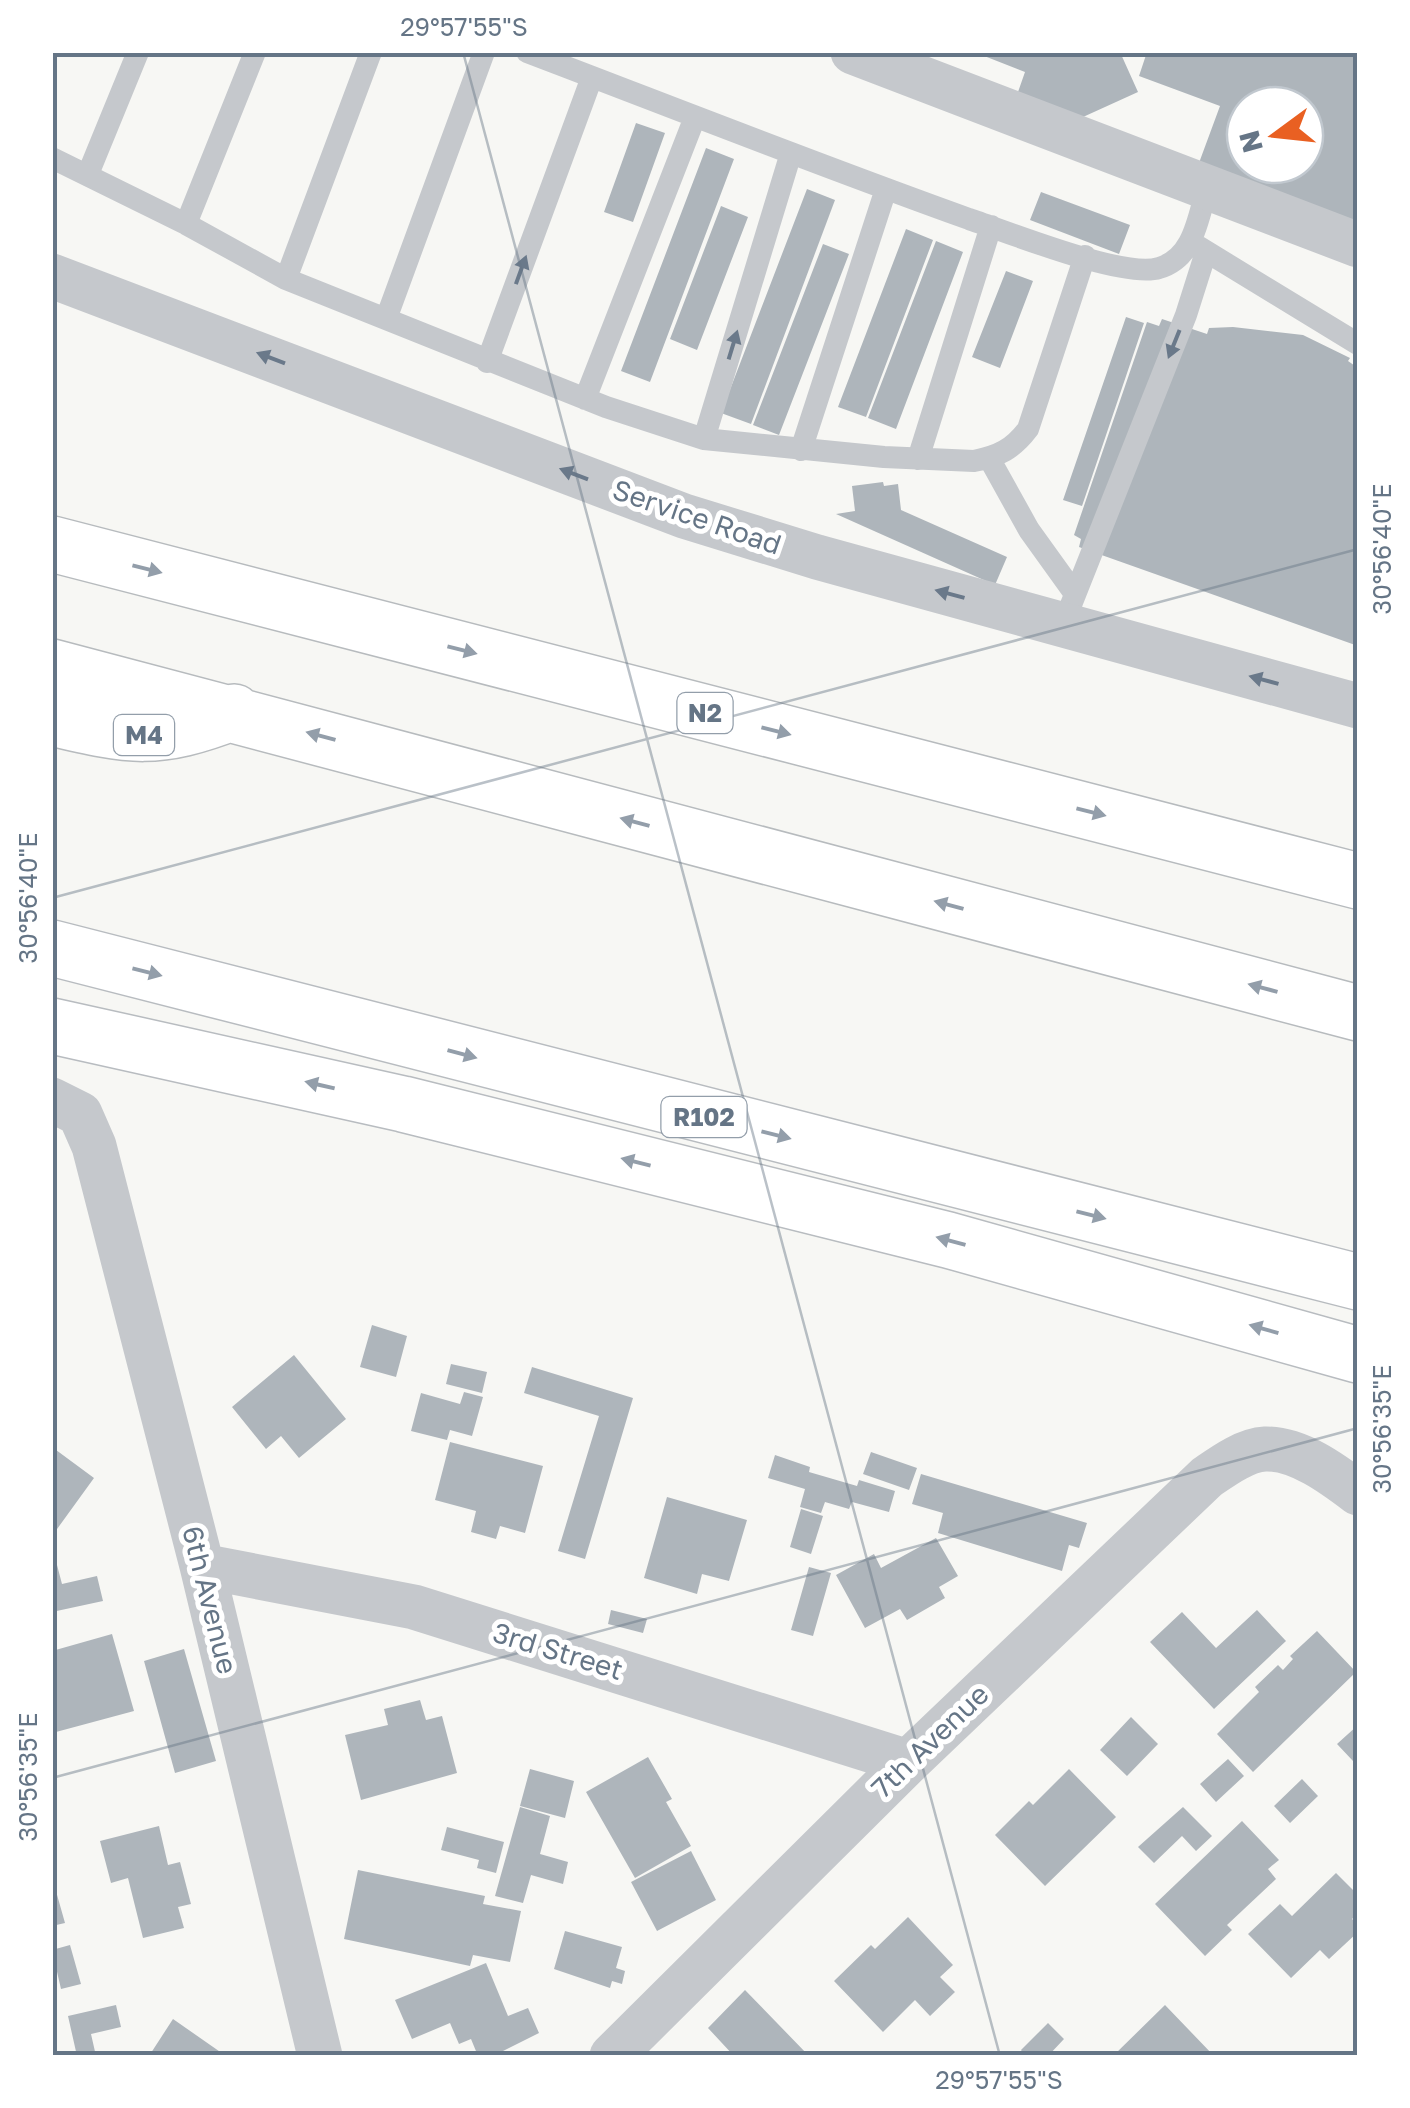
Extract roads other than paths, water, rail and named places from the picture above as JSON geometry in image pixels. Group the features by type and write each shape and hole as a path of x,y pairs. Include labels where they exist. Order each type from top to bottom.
{"main road":[{"name":"N2","path":"52,544 1358,881"},
{"path":"52,667 234,712 543,798 1358,1013"},
{"name":"M4","path":"52,718 130,735 160,735 193,728 234,712"},
{"name":"R102","path":"52,948 1358,1282"},
{"name":"R102","path":"52,1026 403,1104 948,1240 1358,1355"}],"street":[{"path":"853,52 1358,245"},
{"name":"Service Road","path":"52,276 684,516 1069,609 1358,706"},
{"name":"6th Avenue","path":"52,1100 80,1114 94,1146 202,1566 320,2056"},
{"name":"7th Avenue","path":"612,2056 908,1762 1207,1476 1231,1461 1264,1449 1332,1473 1358,1493"},
{"name":"3rd Street","path":"202,1566 414,1607 908,1762"}],"lane":[{"path":"88,174 138,52"},
{"path":"186,224 255,52"},
{"path":"286,279 372,52"},
{"path":"386,319 484,52"},
{"path":"527,52 886,189 1133,270 1157,270 1198,247"},
{"path":"486,362 592,77"},
{"path":"585,399 694,117"},
{"path":"704,439 791,153"},
{"path":"52,158 286,279 486,362 704,439 801,450 974,461 1015,445 1028,429 1085,256"},
{"path":"1069,609 1186,315 1207,188"},
{"path":"801,450 886,189"},
{"path":"918,459 991,226"},
{"path":"1198,247 1358,344"},
{"path":"989,458 1069,609"}]}
